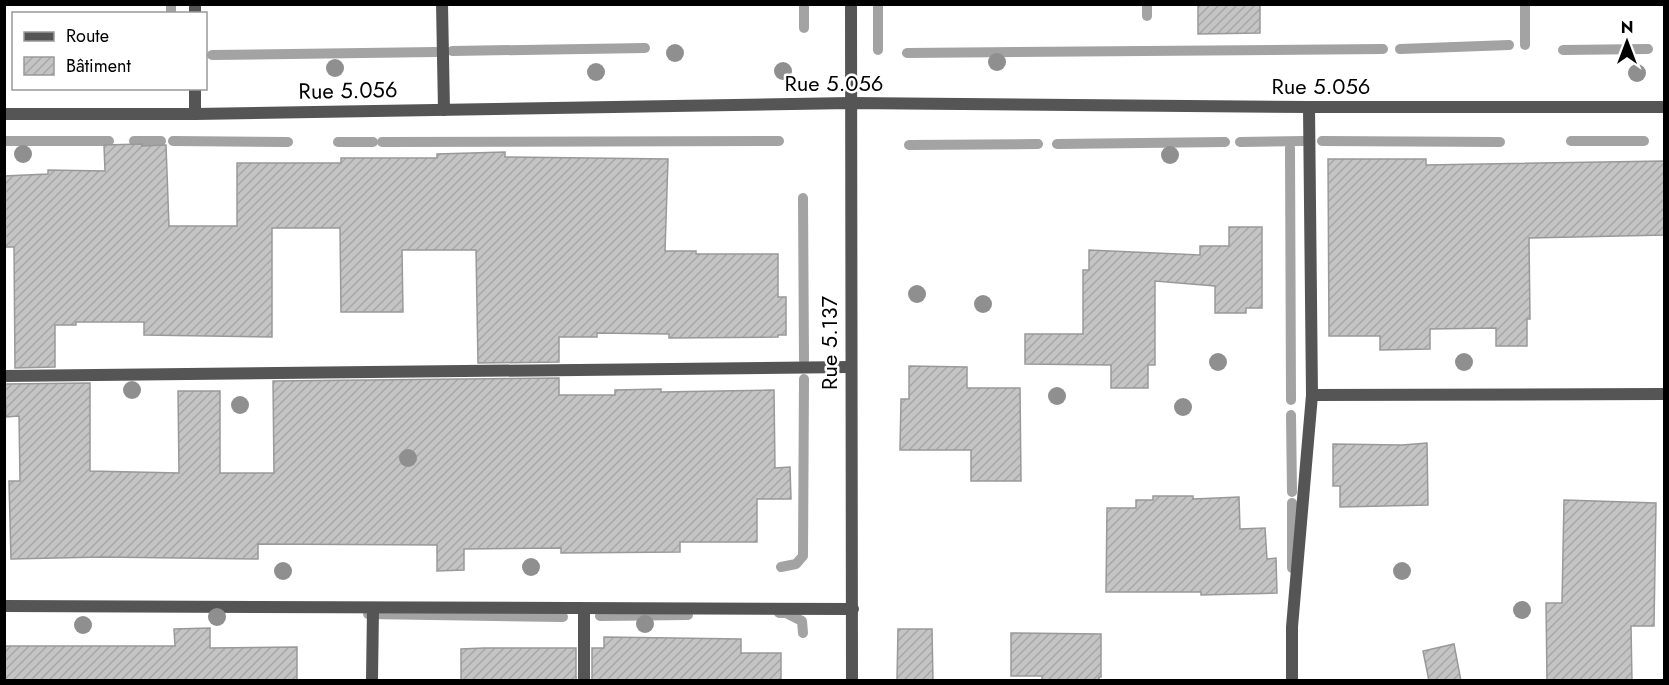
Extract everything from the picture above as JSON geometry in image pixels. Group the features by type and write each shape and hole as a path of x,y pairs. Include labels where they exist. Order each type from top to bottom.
{"street":[{"path":"442,4 444,110"},
{"name":"Rue 5.137","path":"851,4 852,681"},
{"path":"195,90 195,114"},
{"name":"Rue 5.056","path":"4,114 195,114 850,103 1665,107"},
{"path":"1292,681 1292,627 1312,395 1309,107"},
{"path":"4,376 850,367"},
{"path":"1312,395 1665,394"},
{"path":"4,606 853,609"},
{"path":"372,681 373,608"},
{"path":"584,609 584,681"}],"building":[{"path":"1198,4 1260,4 1260,33 1198,34"},
{"path":"142,144 142,146 166,145 169,226 237,226 237,163 341,163 341,158 437,158 437,154 505,152 505,157 668,159 665,251 696,251 696,254 778,254 778,297 786,297 786,335 669,338 669,334 597,333 597,337 559,337 559,362 478,363 476,250 402,250 403,312 341,312 340,228 272,228 272,337 144,335 144,322 76,322 76,325 55,325 55,367 15,368 14,247 4,247 4,176 48,174 48,170 105,171 104,145"},
{"path":"1328,159 1426,159 1426,165 1665,161 1665,235 1529,238 1530,319 1527,319 1527,346 1496,346 1496,328 1430,329 1430,349 1380,350 1380,336 1329,336"},
{"path":"1229,227 1262,227 1262,308 1246,308 1246,313 1215,313 1215,286 1155,281 1155,365 1148,365 1148,388 1111,388 1111,365 1025,364 1025,334 1083,334 1083,270 1089,270 1089,250 1200,255 1200,246 1229,246"},
{"path":"909,366 967,367 967,388 1020,388 1021,481 971,481 971,450 900,450 901,399 909,399"},
{"path":"559,378 559,395 615,395 615,390 661,389 661,392 774,390 775,468 790,467 791,499 757,499 757,542 680,542 680,552 561,553 561,548 464,549 464,570 437,571 437,545 258,544 258,559 102,557 11,559 9,481 20,481 19,416 6,417 5,384 90,383 90,471 179,473 178,391 220,391 220,473 274,473 273,381"},
{"path":"1427,443 1428,505 1340,507 1340,486 1333,486 1333,444"},
{"path":"1153,496 1193,496 1193,499 1239,497 1240,529 1265,528 1267,559 1276,558 1277,593 1201,595 1201,592 1106,592 1107,508 1136,508 1136,500 1153,500"},
{"path":"1564,500 1656,503 1654,626 1631,626 1632,681 1547,681 1546,603 1562,603"},
{"path":"210,628 210,648 297,647 297,681 4,681 4,646 175,646 174,629"},
{"path":"898,629 932,629 933,681 897,681"},
{"path":"1011,633 1101,634 1101,677 1099,681 1042,681 1042,676 1011,676"},
{"path":"604,637 741,639 741,653 781,653 781,681 592,681 592,648 604,648"},
{"path":"1454,644 1461,681 1429,681 1423,651"},
{"path":"576,648 576,681 461,681 461,649"}],"waterway":[{"path":"171,4 171,12"},
{"path":"804,4 804,28"},
{"path":"878,4 878,50"},
{"path":"1147,4 1147,16"},
{"path":"1525,4 1525,45"},
{"path":"1400,49 1509,45"},
{"path":"452,51 645,48"},
{"path":"907,53 1383,49"},
{"path":"1563,50 1648,49"},
{"path":"212,55 436,52"},
{"path":"4,141 109,141"},
{"path":"134,141 161,141"},
{"path":"173,141 288,142"},
{"path":"382,142 779,141"},
{"path":"1240,142 1304,141"},
{"path":"1322,141 1500,142"},
{"path":"1571,141 1644,141"},
{"path":"338,142 373,142"},
{"path":"1057,144 1225,142"},
{"path":"909,145 1038,144"},
{"path":"1290,148 1291,400"},
{"path":"803,198 804,360"},
{"path":"781,567 796,564 803,556 804,379"},
{"path":"1291,415 1292,492"},
{"path":"1292,503 1292,568"},
{"path":"779,613 786,613 802,621 803,633"},
{"path":"368,614 563,617"},
{"path":"600,616 688,615"}]}
